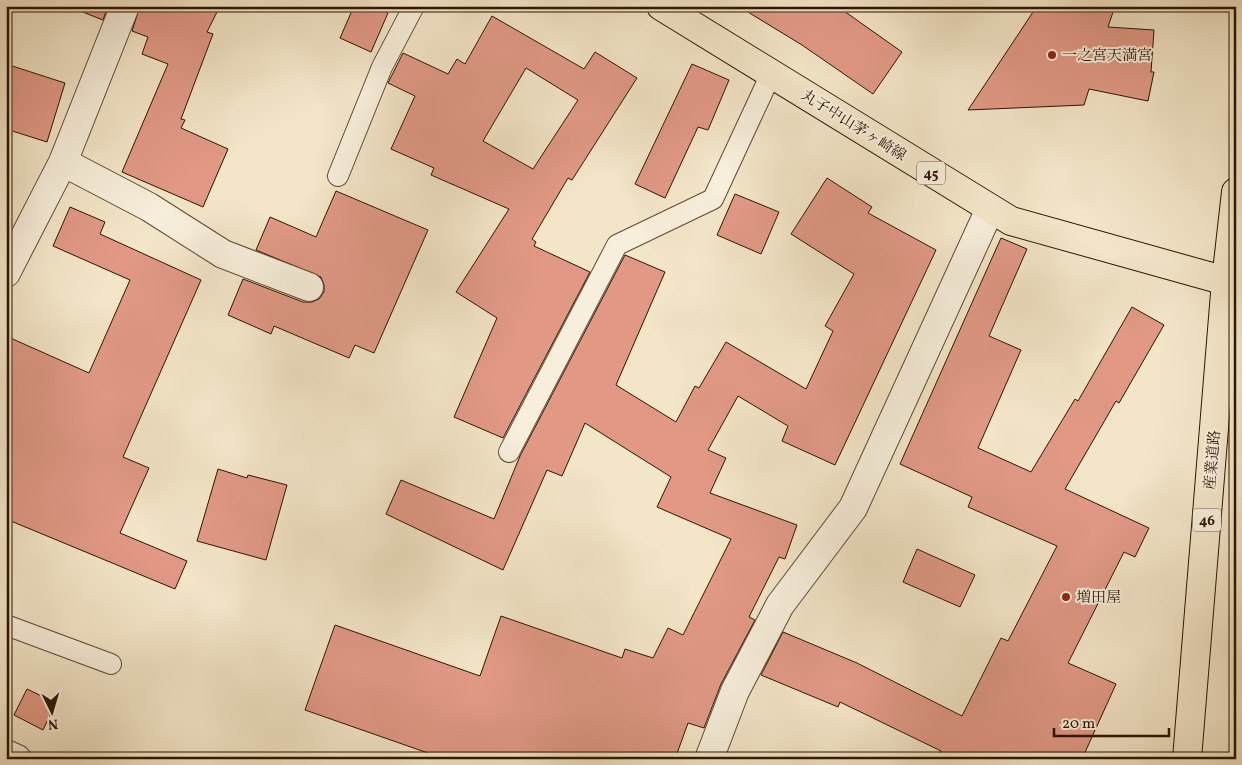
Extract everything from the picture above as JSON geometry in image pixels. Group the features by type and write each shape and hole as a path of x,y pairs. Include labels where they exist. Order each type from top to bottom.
{"main road":[{"name":"丸子中山茅ヶ崎線","path":"661,6 1011,222 1231,283"},
{"name":"産業道路","path":"1187,759 1231,283 1236,192"}],"street":[{"path":"6,273 63,162 125,6"},
{"path":"63,162 149,207 223,254 309,287"},
{"path":"709,759 735,691 780,604 853,508 990,209"},
{"path":"6,754 17,759"}],"lane":[{"path":"338,176 382,67 414,6"},
{"path":"509,452 617,245 713,199 770,74"},
{"path":"6,625 111,664"}],"building":[{"path":"76,6 108,6 103,20 75,9"},
{"path":"140,6 220,6 207,32 213,34 181,119 185,120 181,128 228,149 203,207 122,172 168,64 142,54 148,37 132,31"},
{"path":"354,6 371,6 388,13 371,52 340,38"},
{"path":"738,6 837,6 902,52 873,94 802,45"},
{"name":"一之宮天満宮","path":"1037,6 1115,6 1108,27 1154,30 1151,72 1154,72 1148,101 1089,89 1084,105 968,110"},
{"path":"492,16 584,69 595,52 637,78 572,180 568,178 532,239 536,242 534,246 590,272 503,438 454,417 497,318 456,292 509,209 431,175 434,168 391,149 415,96 388,83 403,53 448,74 457,59 465,64","holes":["526,68 578,100 533,169 483,141"]},
{"path":"6,64 65,83 47,142 6,129"},
{"path":"692,64 729,80 708,130 698,127 665,198 635,184"},
{"path":"827,178 872,207 868,213 936,250 835,465 782,441 788,426 738,396 708,450 726,458 710,493 797,525 785,559 779,557 749,617 755,620 721,684 704,728 688,723 675,759 445,759 305,710 335,625 480,676 501,616 622,658 625,649 653,658 668,628 683,635 731,539 657,507 671,477 585,423 562,476 547,470 503,570 386,514 401,480 494,519 520,456 625,255 665,272 616,385 676,422 695,386 699,388 726,342 806,389 833,331 825,326 854,274 791,234"},
{"path":"336,191 428,230 374,353 355,345 349,358 274,326 271,334 228,315 243,279 303,302 312,302 319,299 324,292 321,277 256,250 270,217 316,237"},
{"path":"735,194 779,212 761,254 717,235"},
{"path":"70,207 105,222 100,234 201,280 123,457 149,468 120,533 187,561 175,589 6,519 6,336 89,373 130,280 53,246"},
{"path":"1001,238 1027,249 989,336 1021,350 978,448 1031,472 1075,399 1078,401 1132,307 1164,325 1119,403 1116,401 1065,489 1149,528 1135,557 1124,552 1068,663 1116,684 1082,759 937,759 941,751 840,702 838,707 761,675 783,632 857,663 962,716 1001,638 1008,641 1057,546 968,507 972,497 900,464"},
{"path":"218,469 247,478 248,475 287,485 266,560 197,541"},
{"path":"917,549 975,575 960,607 903,582"},
{"path":"27,689 56,703 43,730 14,715"}],"place":[{"name":"一之宮天満宮","path":"1052,55"},
{"name":"増田屋","path":"1066,597"}]}
